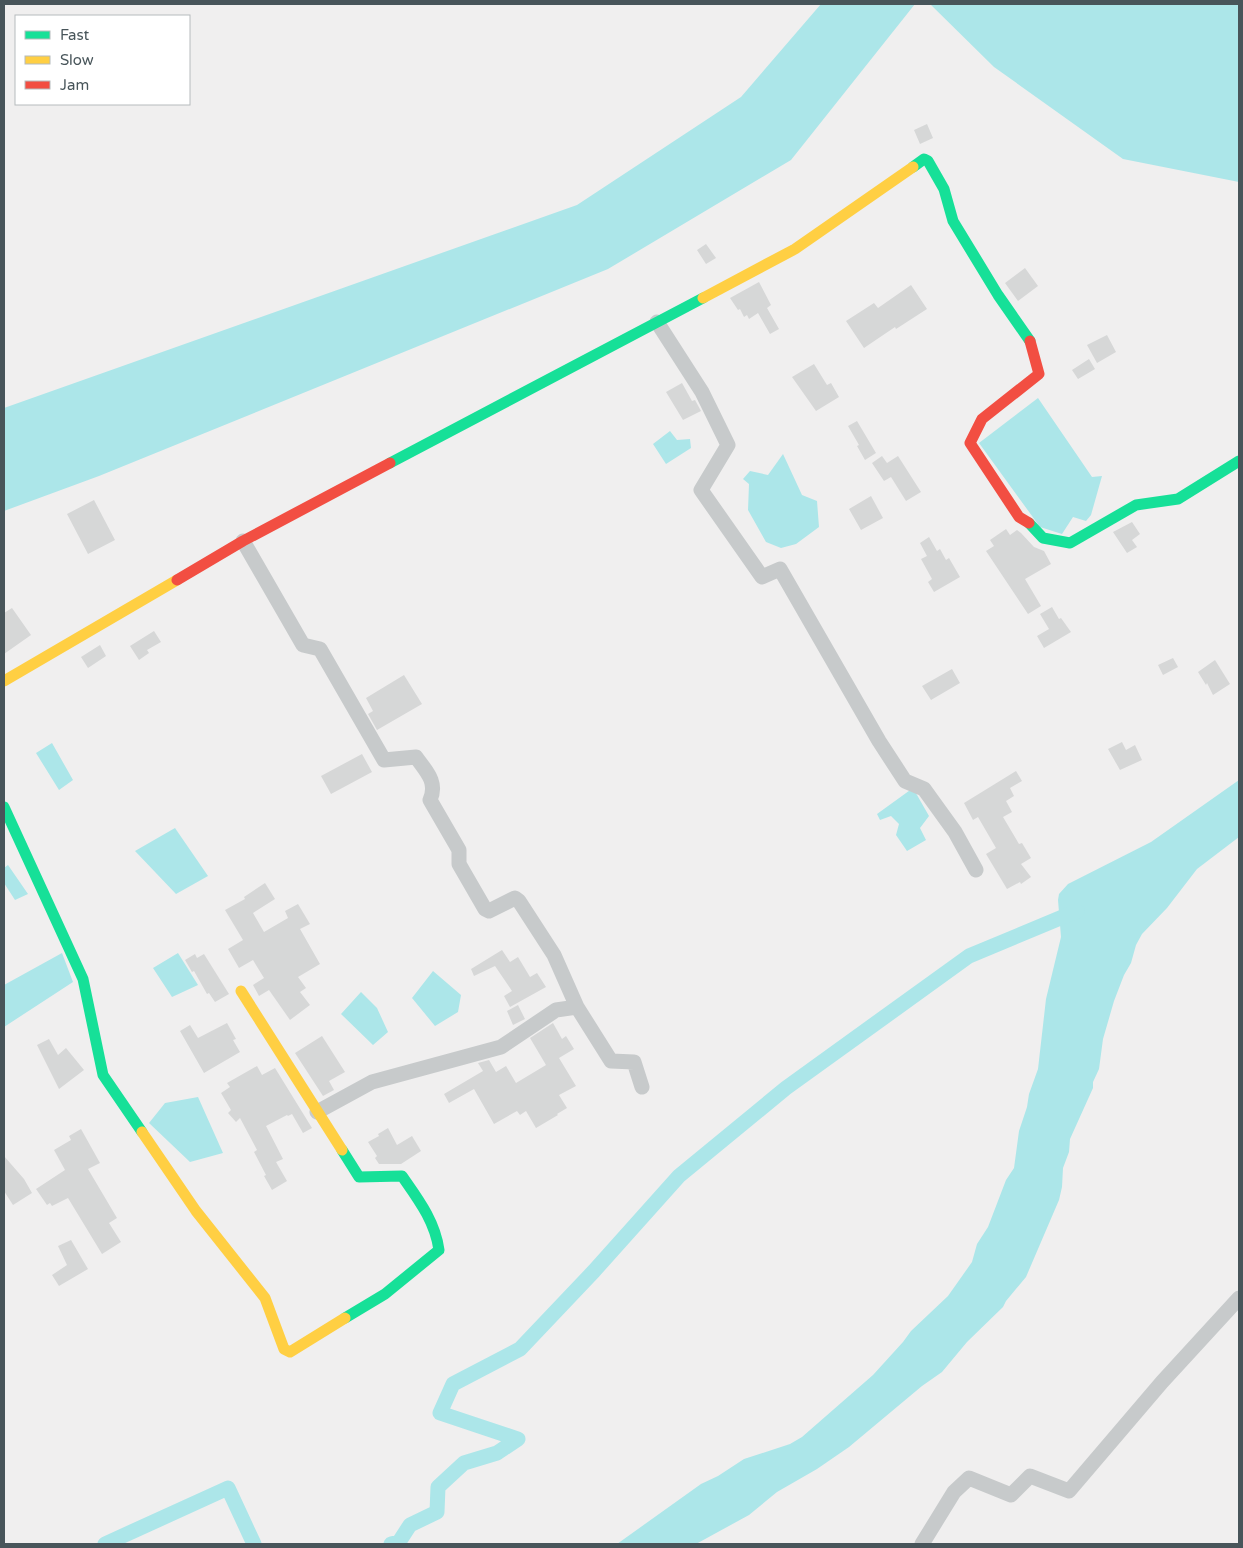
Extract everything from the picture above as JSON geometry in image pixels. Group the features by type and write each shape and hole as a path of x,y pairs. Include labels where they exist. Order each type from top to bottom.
{"street":[{"path":"4,681 243,541 795,249 924,159 928,161 944,189 953,221 998,295 1029,338 1039,374 982,418 970,443 1020,518 1029,523 1043,538 1070,543 1136,505 1178,499 1239,461"},
{"path":"657,322 702,392 728,445 701,490 762,577 780,569 878,741 905,781 924,789 954,832 976,870"},
{"path":"243,541 303,645 320,650 384,760 416,757 431,777 434,791 430,800 459,850 459,864 485,909 490,910 515,898 520,901 554,955 577,1008 611,1061 634,1062 642,1087"},
{"path":"4,807 83,980 102,1075 196,1211 265,1298 284,1349 290,1352 385,1294 439,1250 432,1222 402,1176 359,1176 316,1112 241,991"},
{"path":"316,1112 372,1082 500,1048 556,1010 577,1008"},
{"path":"922,1544 954,1492 969,1478 1011,1495 1030,1476 1069,1491 1162,1382 1239,1298"}],"water":[{"path":"821,4 915,4 791,160 608,269 99,476 4,511 4,408 577,205 741,97"},
{"path":"930,4 1239,4 1239,182 1123,159 994,67"},
{"path":"1038,398 1092,477 1102,476 1091,515 1086,521 1073,517 1062,534 1040,527 979,443"},
{"path":"670,431 677,440 690,439 691,448 666,464 653,444"},
{"path":"783,454 802,495 817,501 819,527 796,544 781,548 766,542 748,510 749,484 743,479 750,471 768,475"},
{"path":"52,743 73,780 59,790 36,753"},
{"path":"1239,780 1239,837 1197,869 1167,908 1142,934 1136,945 1131,963 1114,1001 1103,1039 1099,1069 1093,1082 1093,1088 1070,1139 1069,1152 1063,1168 1059,1200 1026,1277 1003,1307 967,1342 942,1372 922,1386 849,1447 817,1469 777,1492 749,1515 696,1544 617,1544 701,1484 718,1476 744,1459 790,1444 802,1437 873,1375 911,1331 948,1296 972,1262 977,1244 988,1227 1006,1180 1014,1168 1019,1131 1038,1069 1046,999 1061,937 1059,894 1068,884 1151,842"},
{"path":"913,788 929,816 920,828 926,840 907,851 896,835 899,824 891,816 880,820 877,814"},
{"path":"175,828 208,876 176,894 135,851"},
{"path":"8,865 28,894 15,900 4,883 4,868"},
{"path":"62,953 73,982 4,1027 4,985"},
{"path":"178,953 198,985 172,997 153,968"},
{"path":"433,971 461,995 458,1012 435,1026 412,998"},
{"path":"361,992 377,1008 388,1032 373,1045 341,1014"},
{"path":"198,1097 223,1153 190,1162 149,1123 165,1103"}],"building":[{"path":"927,124 933,138 920,144 914,130"},
{"path":"706,244 716,258 706,264 697,250"},
{"path":"1025,268 1038,286 1018,301 1005,283"},
{"path":"759,282 771,305 767,308 779,329 770,334 758,313 749,319 747,315 744,317 740,309 738,310 730,298"},
{"path":"911,285 927,309 896,329 895,327 864,348 846,321 874,303 878,308"},
{"path":"1107,335 1116,352 1097,363 1087,345"},
{"path":"1089,359 1095,369 1078,379 1072,370"},
{"path":"814,364 827,385 831,383 839,397 816,411 792,377"},
{"path":"682,383 692,401 695,400 701,411 683,420 666,392"},
{"path":"857,421 876,453 865,460 848,426"},
{"path":"882,456 887,463 898,456 921,492 906,501 891,477 884,481 872,463"},
{"path":"871,496 883,518 861,530 849,509"},
{"path":"94,500 115,540 88,554 67,514"},
{"path":"1132,522 1140,534 1132,540 1137,547 1127,553 1113,532"},
{"path":"1006,529 1010,535 1017,530 1021,533 1034,547 1044,551 1051,564 1025,579 1041,606 1028,614 986,551 994,546 990,540"},
{"path":"929,537 937,551 940,549 946,560 949,558 960,577 934,592 928,582 932,579 921,559 927,556 920,543"},
{"path":"1052,607 1059,619 1061,618 1071,632 1044,648 1037,636 1049,629 1040,614"},
{"path":"12,608 31,635 4,654 4,613"},
{"path":"154,631 161,642 147,650 149,653 139,660 130,646"},
{"path":"100,645 106,656 88,668 81,657"},
{"path":"1173,658 1178,667 1163,675 1158,665"},
{"path":"1215,660 1230,684 1213,695 1207,683 1206,685 1198,672"},
{"path":"952,669 960,683 931,700 922,686"},
{"path":"404,675 422,704 377,730 368,714 373,711 366,698"},
{"path":"1122,742 1126,750 1135,745 1142,760 1120,770 1108,749"},
{"path":"362,754 372,772 331,794 321,776"},
{"path":"1016,771 1022,781 1010,788 1014,796 1006,801 1012,812 1003,817 1019,844 1022,843 1031,858 1021,864 1031,877 1021,884 1020,882 1007,889 986,854 996,848 978,817 973,820 964,803"},
{"path":"265,883 275,899 253,913 264,932 288,918 285,911 298,904 310,924 300,929 320,964 298,977 306,988 300,992 310,1005 290,1020 269,990 259,996 253,985 264,978 253,960 239,968 228,949 243,940 225,910 245,899 244,897"},
{"path":"502,950 510,962 518,957 530,977 537,973 546,987 510,1007 504,996 512,991 495,966 474,976 471,969"},
{"path":"195,954 197,958 204,954 229,994 215,1002 209,993 207,994 194,971 192,972 185,960"},
{"path":"518,1005 525,1019 513,1025 507,1011"},
{"path":"227,1023 236,1039 233,1040 240,1052 204,1073 180,1031 190,1025 198,1038"},
{"path":"553,1023 562,1039 566,1036 574,1049 559,1058 576,1086 559,1095 567,1108 558,1115 536,1128 526,1111 520,1115 517,1111 494,1124 474,1089 449,1103 444,1094 483,1071 478,1063 489,1060 496,1072 506,1066 516,1083 546,1065 530,1038"},
{"path":"322,1036 345,1072 329,1081 334,1090 323,1096 295,1053"},
{"path":"49,1039 58,1055 66,1048 84,1070 59,1089 37,1045"},
{"path":"257,1066 262,1075 275,1068 312,1128 303,1133 292,1114 266,1126 283,1159 276,1162 287,1181 272,1190 254,1152 257,1150 240,1118 236,1122 228,1113 231,1110 221,1093 230,1087 227,1083"},
{"path":"388,1128 397,1145 412,1136 421,1151 401,1164 379,1164 375,1158 377,1156 368,1142"},
{"path":"81,1129 100,1163 88,1169 117,1218 109,1223 121,1242 102,1254 68,1198 52,1206 50,1203 47,1205 36,1189 65,1170 54,1150 71,1140 69,1136"},
{"path":"4,1156 24,1179 32,1193 13,1205 4,1191"},
{"path":"71,1240 88,1269 59,1286 52,1275 67,1265 58,1246"}],"waterway":[{"path":"391,1544 399,1542 410,1525 437,1512 438,1487 464,1463 497,1453 518,1439 440,1413 453,1384 520,1349 594,1271 679,1176 786,1088 969,956 1077,911"},
{"path":"105,1544 228,1488 254,1544"}],"traffic: fast":[{"path":"913,167 924,159 928,161 944,189 953,221 998,295 1030,341"},
{"path":"390,463 703,298"},
{"path":"1029,523 1043,538 1070,543 1136,505 1178,499 1239,461"},
{"path":"4,807 83,979 103,1075 142,1132"},
{"path":"342,1150 359,1177 402,1176 430,1220 439,1250 385,1294 345,1318"}],"traffic: slow":[{"path":"703,298 795,249 913,167"},
{"path":"4,681 177,580"},
{"path":"241,991 342,1150"},
{"path":"142,1132 196,1211 265,1298 284,1349 290,1352 345,1318"}],"traffic: jam":[{"path":"1029,523 1019,517 970,443 982,419 1039,374 1030,341"},
{"path":"177,580 243,541 390,463"}]}
